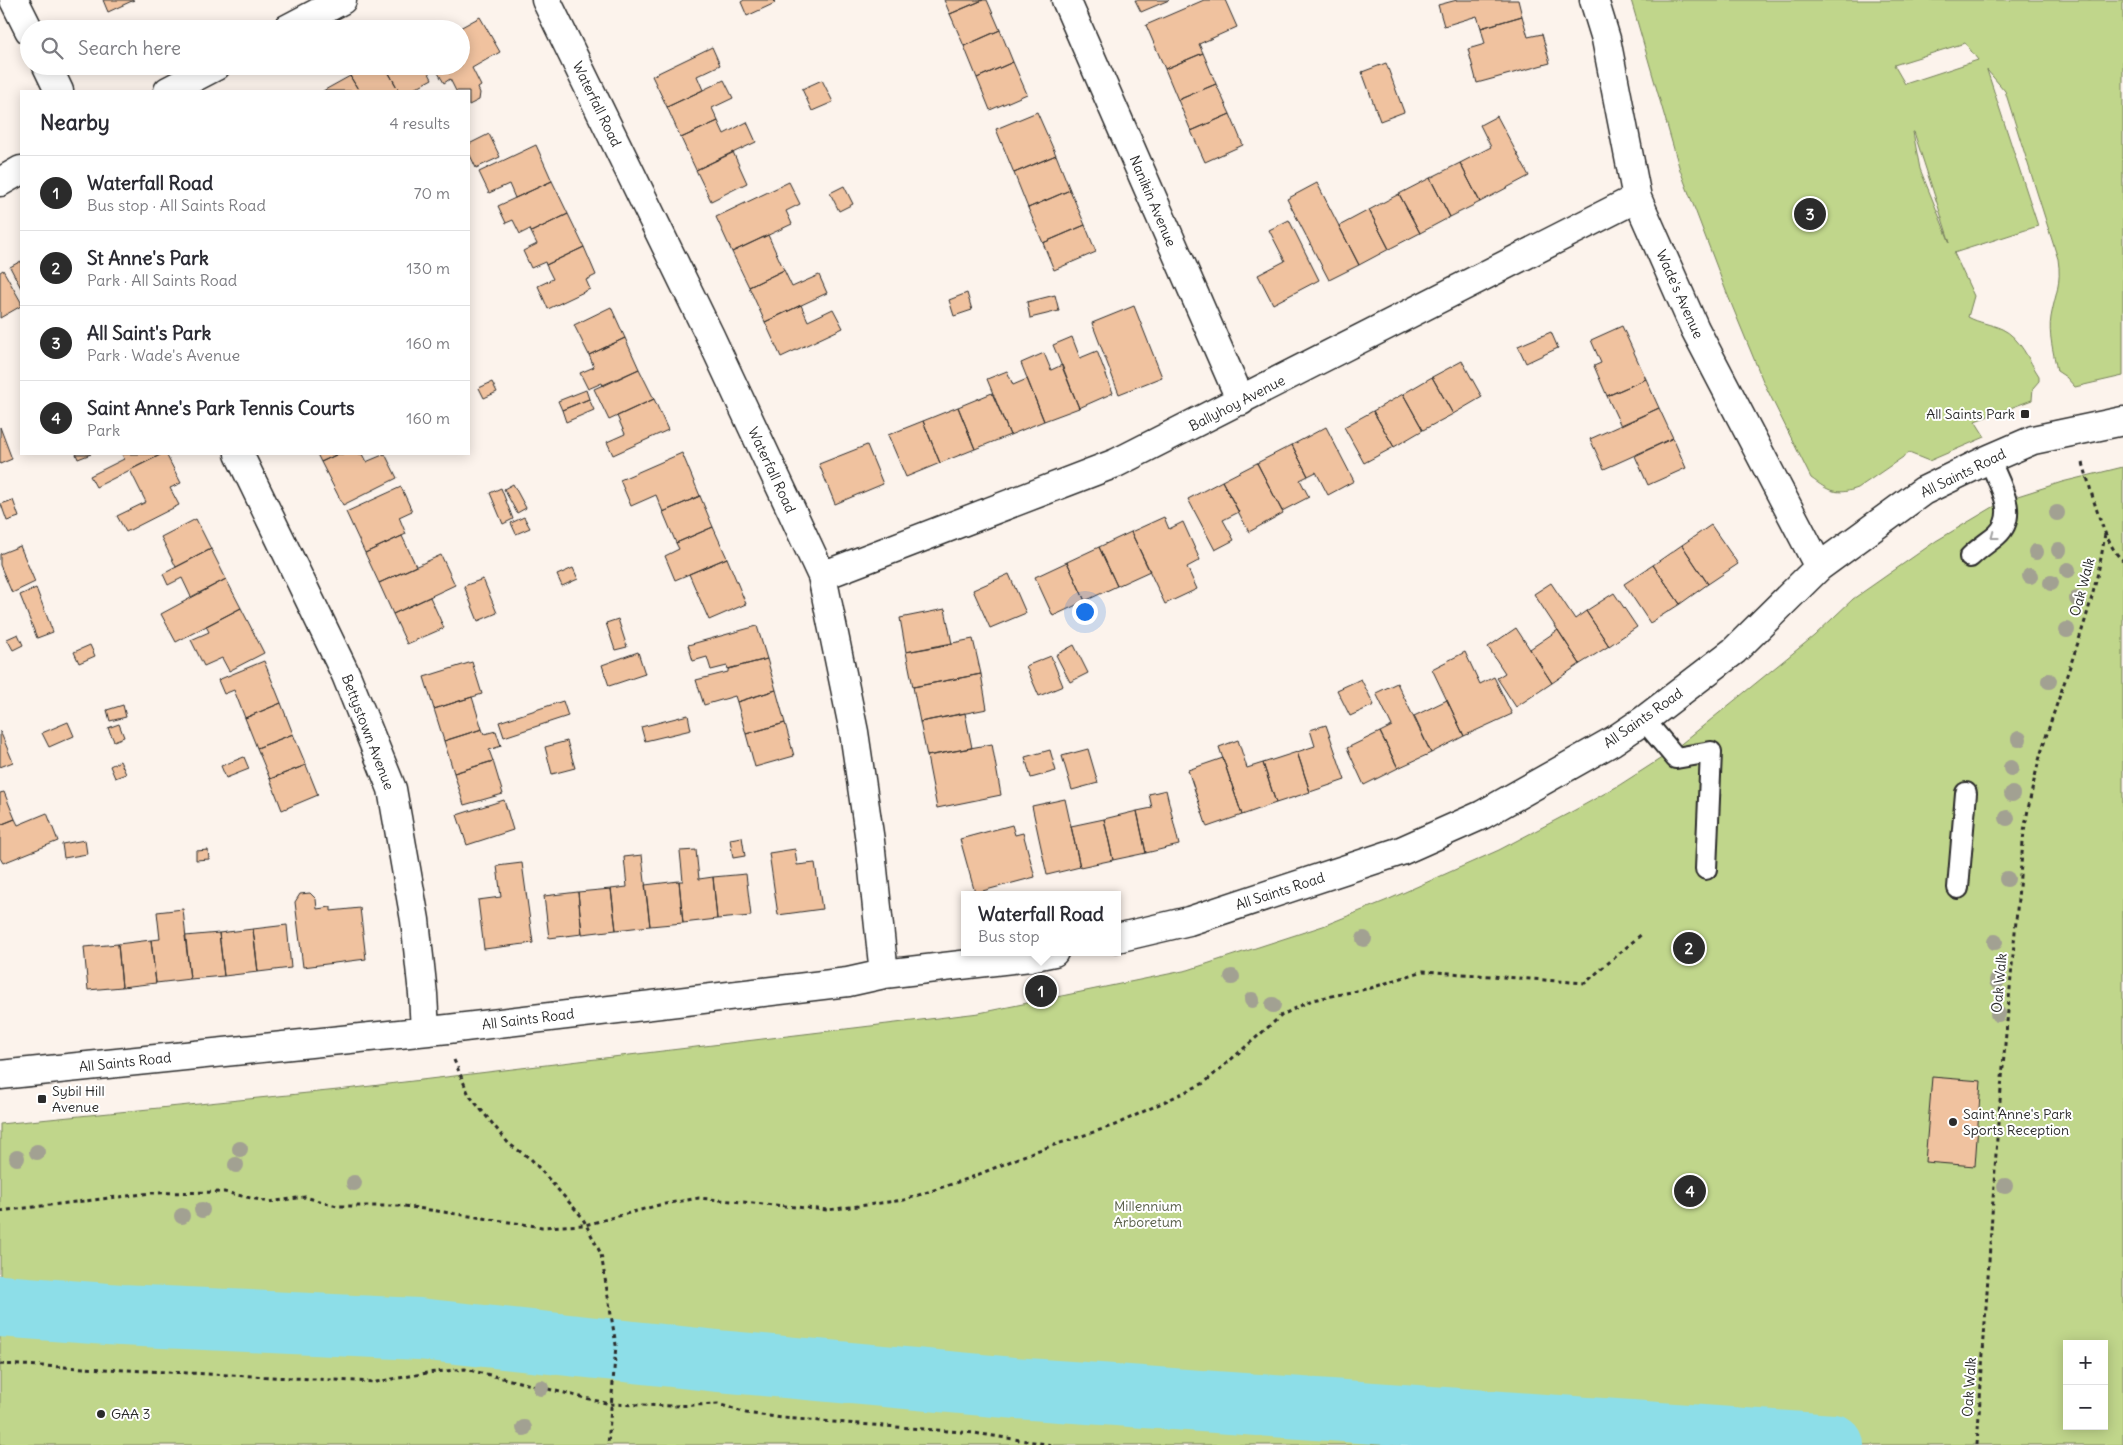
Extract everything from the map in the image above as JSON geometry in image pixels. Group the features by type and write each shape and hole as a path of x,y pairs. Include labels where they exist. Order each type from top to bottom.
{"street":[{"path":"14,0 24,20"},
{"path":"304,20 342,0"},
{"name":"Waterfall Road","path":"546,0 710,336 822,576 854,732 870,841 884,974"},
{"name":"Nanikin Avenue","path":"1066,0 1240,401"},
{"name":"Wade's Avenue","path":"1594,0 1606,39 1637,198 1695,329 1819,567"},
{"path":"52,75 59,90"},
{"path":"170,90 199,75"},
{"path":"0,182 20,171"},
{"name":"Ballyhoy Avenue","path":"822,576 1116,463 1637,198"},
{"name":"All Saints Road","path":"1121,937 1188,921 1401,851 1482,814 1613,741 1644,720 1734,651 1819,567 1924,491 2033,440 2123,421"},
{"name":"Bettystown Avenue","path":"239,455 346,675 392,789 415,920 423,994 436,1030"},
{"name":"All Saints Road","path":"0,1075 436,1030 848,982 884,974 1035,956"}],"lane":[{"path":"1970,557 1983,544 1996,536 2007,521 2009,509 1989,459"},
{"path":"1644,720 1676,758 1711,752 1706,869"},
{"path":"1958,888 1966,793"}],"path":[{"path":"2072,432 2105,533 2117,556 2123,560"},
{"name":"Oak Walk","path":"1977,1445 1998,1123 2024,831 2031,792 2042,751 2100,568 2105,533"},
{"path":"0,1211 152,1193 224,1192 269,1202 305,1197 337,1206 404,1206 542,1227 585,1225 659,1205 700,1198 786,1208 828,1210 904,1200 970,1178 1033,1152 1114,1125 1204,1083 1282,1015 1312,1000 1371,988 1423,971 1585,983 1643,933"},
{"path":"436,1030 453,1058 468,1095 509,1144 532,1159 582,1217 601,1254 616,1345 608,1445"},
{"path":"0,1364 376,1382 427,1373 465,1369 610,1404 673,1406 718,1404 746,1413 783,1418 974,1433 1053,1445"}],"green space":[{"path":"1631,0 2123,0 2123,376 2075,387 2057,371 2050,324 2059,282 2058,259 2005,91 1987,70 2038,226 1954,253 1974,296 1968,317 2002,329 2019,343 2039,376 2039,381 2033,388 2032,400 1975,421 1985,437 1929,461 1909,453 1858,488 1844,492 1828,489 1811,478 1763,381 1680,170","holes":["1965,43 1978,60 1905,84 1894,65","1914,132 1950,243 1920,169"]},
{"name":"Millennium Arboretum","path":"2123,467 2123,1445 0,1445 0,1124 338,1090 979,1013 1188,970 1323,926 1385,901 1499,850 1618,786 1671,752 1814,636 1853,599 1936,541 2005,500 2062,482"}],"building":[{"path":"103,0 134,0 108,12"},
{"path":"744,0 774,0 775,3 747,16 741,2"},
{"path":"944,0 983,0 950,14"},
{"path":"987,0 1000,30 964,46 950,14"},
{"path":"1135,0 1169,0 1141,12"},
{"path":"1204,0 1225,0 1237,27 1199,44 1203,53 1165,69 1146,25"},
{"path":"1457,0 1518,0 1522,16 1481,28 1477,16 1444,26 1438,5"},
{"path":"1522,16 1528,37 1542,34 1550,63 1477,83 1468,49 1485,44 1481,28"},
{"path":"480,17 500,52 472,68 481,86 478,88 480,93 479,100 470,104 470,90 456,90 450,79 444,83 439,75 470,75 470,22"},
{"path":"1000,30 1013,62 977,78 964,46"},
{"path":"712,47 720,65 697,76 703,90 667,107 652,76"},
{"path":"1203,53 1216,84 1178,100 1165,69"},
{"path":"1013,62 1027,94 990,110 977,78"},
{"path":"1386,63 1404,112 1380,121 1362,72"},
{"path":"390,75 398,90 358,90 350,76"},
{"path":"390,75 430,75 432,79 412,90 398,90"},
{"path":"350,76 358,90 325,90"},
{"path":"724,80 733,98 712,108 718,121 681,138 667,107"},
{"path":"822,80 833,102 812,111 802,89"},
{"path":"1216,84 1230,114 1191,131 1178,100"},
{"path":"1037,112 1056,155 1014,173 996,129"},
{"path":"1230,114 1243,145 1205,162 1191,131"},
{"path":"1497,116 1529,176 1480,202 1460,163 1491,147 1480,125"},
{"path":"718,121 724,134 747,122 756,142 696,170 681,138"},
{"path":"489,134 500,157 476,168 470,155 470,144"},
{"path":"536,145 552,181 515,198 509,184 489,193 479,172"},
{"path":"733,152 747,183 711,201 696,170"},
{"path":"1056,155 1070,190 1028,208 1014,173"},
{"path":"1460,163 1480,202 1450,217 1430,178"},
{"path":"1430,178 1450,217 1420,233 1399,194"},
{"path":"552,181 568,214 531,232 530,229 520,234 513,220 506,223 498,206"},
{"path":"789,182 800,204 786,211 792,224 732,252 716,217"},
{"path":"1317,183 1359,265 1329,280 1287,199"},
{"path":"844,186 853,204 839,211 830,193"},
{"path":"1070,190 1085,225 1043,243 1028,208"},
{"path":"1399,194 1420,233 1389,249 1369,210"},
{"path":"1369,210 1389,249 1359,265 1339,226"},
{"path":"568,214 584,247 546,265 545,262 531,268 523,251 537,244 531,232"},
{"path":"1289,220 1319,280 1273,304 1258,275 1285,261 1269,230"},
{"path":"1085,225 1096,252 1054,270 1043,243"},
{"path":"768,235 784,270 749,287 732,252"},
{"path":"584,247 596,275 586,280 590,289 548,309 538,286 553,279 546,265"},
{"path":"20,262 20,286 10,267"},
{"path":"3,270 20,300 20,307 0,318 0,272"},
{"path":"784,270 792,287 819,275 827,293 765,322 749,287"},
{"path":"967,293 972,310 954,316 949,300"},
{"path":"1055,295 1059,311 1030,318 1027,302"},
{"path":"801,305 808,321 833,309 843,328 781,357 765,322"},
{"path":"1134,306 1162,377 1119,394 1092,323"},
{"path":"611,307 625,338 589,355 574,325"},
{"path":"1622,326 1646,379 1607,396 1594,366 1601,363 1591,340"},
{"path":"1551,332 1558,348 1526,363 1518,346"},
{"path":"1072,337 1080,358 1097,351 1113,393 1079,408 1053,345"},
{"path":"625,338 639,369 603,386 602,383 588,389 580,373 594,367 589,355"},
{"path":"1044,353 1051,370 1062,365 1079,408 1044,421 1021,363"},
{"path":"1462,361 1482,397 1453,414 1432,377"},
{"path":"639,369 654,399 609,420 594,389"},
{"path":"1007,371 1013,385 1027,379 1044,421 1010,435 987,379"},
{"path":"1432,377 1453,414 1423,430 1403,394"},
{"path":"1646,379 1659,408 1621,426 1607,396"},
{"path":"492,382 497,392 484,398 479,388"},
{"path":"586,390 589,399 562,410 558,401"},
{"path":"992,393 1010,435 975,449 958,407"},
{"path":"1403,394 1423,430 1394,447 1373,411"},
{"path":"589,399 594,410 566,422 562,410"},
{"path":"654,399 668,430 613,455 607,442 625,434 617,416"},
{"path":"958,407 975,449 940,463 923,421"},
{"path":"1659,408 1673,438 1604,469 1590,439"},
{"path":"1373,411 1394,447 1364,463 1344,427"},
{"path":"923,421 940,463 906,477 888,435"},
{"path":"0,427 12,459 0,464"},
{"path":"1326,427 1354,481 1328,495 1316,472 1308,476 1292,445"},
{"path":"1673,438 1686,468 1648,485 1635,456"},
{"path":"867,445 883,484 835,504 819,464"},
{"path":"1292,445 1308,476 1300,480 1309,497 1282,511 1257,463"},
{"path":"682,453 700,496 663,512 656,495 631,506 620,480"},
{"path":"76,455 88,455 78,459"},
{"path":"122,455 160,455 96,487 90,476 124,459"},
{"path":"160,455 167,455 181,483 170,488 179,505 126,532 117,516 146,502 130,470"},
{"path":"318,455 336,455 321,462"},
{"path":"336,455 362,455 366,462 386,455 397,478 343,505 321,462"},
{"path":"1257,463 1283,513 1249,532 1222,481"},
{"path":"1222,481 1239,512 1223,520 1234,540 1215,550 1188,499"},
{"path":"513,484 526,508 517,513 504,489"},
{"path":"401,487 412,511 399,517 406,534 365,553 346,512"},
{"path":"501,488 513,519 503,524 490,493"},
{"path":"700,496 713,527 676,543 663,512"},
{"path":"13,500 19,517 7,521 1,504"},
{"path":"524,517 530,528 516,534 511,523"},
{"path":"1164,517 1169,529 1183,522 1200,560 1187,567 1197,589 1165,604 1131,532"},
{"path":"196,519 211,549 176,567 161,537"},
{"path":"1711,525 1738,564 1708,584 1682,545"},
{"path":"713,527 727,558 675,580 665,556 679,549 676,543"},
{"path":"1131,532 1150,571 1117,586 1099,547"},
{"path":"402,536 416,566 379,583 365,553"},
{"path":"1682,545 1708,584 1680,604 1653,565"},
{"path":"20,546 35,582 12,593 0,565 0,554"},
{"path":"1099,547 1117,586 1085,601 1067,562"},
{"path":"211,549 226,579 191,597 182,578 168,585 163,574"},
{"path":"441,555 455,585 393,614 379,583"},
{"path":"727,558 746,604 709,620 689,574"},
{"path":"1067,562 1085,601 1053,616 1035,577"},
{"path":"1653,565 1680,604 1650,623 1624,584"},
{"path":"573,568 578,579 562,586 557,575"},
{"path":"1009,574 1026,613 990,628 973,590"},
{"path":"226,579 241,608 176,642 161,614"},
{"path":"483,579 497,613 478,621 464,586"},
{"path":"1551,583 1575,619 1586,611 1609,646 1580,664 1534,594"},
{"path":"36,588 53,632 37,638 20,595"},
{"path":"1614,593 1637,627 1609,646 1586,611"},
{"path":"430,597 444,628 407,644 393,614"},
{"path":"241,608 264,653 229,671 222,658 204,666 191,640 209,632 206,626"},
{"path":"945,609 952,644 906,652 900,618"},
{"path":"618,619 627,647 615,650 606,623"},
{"path":"757,626 767,659 728,669 727,666 711,670 707,657 693,661 688,645"},
{"path":"1516,628 1552,683 1516,707 1497,678 1505,673 1488,647"},
{"path":"1558,630 1580,664 1552,683 1530,649"},
{"path":"18,634 23,645 13,650 7,639"},
{"path":"973,639 981,674 913,687 906,652"},
{"path":"90,645 95,656 79,663 74,652"},
{"path":"1074,645 1088,673 1070,682 1056,655"},
{"path":"638,652 645,674 609,686 602,665"},
{"path":"1465,652 1480,684 1494,677 1512,714 1464,736 1432,669"},
{"path":"1051,656 1063,686 1039,696 1026,666"},
{"path":"767,659 776,690 737,702 735,696 704,705 696,680"},
{"path":"264,661 281,703 245,718 234,690 224,694 218,680"},
{"path":"472,662 482,694 434,709 424,677"},
{"path":"981,674 987,709 920,722 913,687"},
{"path":"1361,679 1374,705 1350,716 1337,690"},
{"path":"1397,683 1431,753 1398,768 1380,732 1392,726 1376,693"},
{"path":"776,690 785,723 746,734 737,702"},
{"path":"472,697 482,729 444,741 434,709"},
{"path":"1447,700 1464,736 1431,753 1414,716"},
{"path":"563,701 568,716 504,737 499,722"},
{"path":"281,703 293,734 257,748 245,718"},
{"path":"123,705 126,717 110,721 107,710"},
{"path":"965,713 972,748 927,756 920,722"},
{"path":"688,715 691,730 645,741 641,727"},
{"path":"68,722 74,736 49,747 42,733"},
{"path":"785,723 794,756 755,767 746,734"},
{"path":"119,724 124,737 114,741 108,728"},
{"path":"1326,725 1345,780 1310,792 1297,752 1315,746 1310,730"},
{"path":"482,729 484,734 496,731 501,746 489,750 493,761 454,773 444,741"},
{"path":"0,731 13,762 0,767"},
{"path":"1380,732 1398,768 1364,785 1347,748"},
{"path":"293,734 306,765 270,779 257,748"},
{"path":"1238,740 1247,768 1263,763 1276,803 1242,815 1219,747"},
{"path":"567,741 575,768 552,774 545,747"},
{"path":"992,744 1001,795 937,808 927,756"},
{"path":"1088,749 1098,783 1072,790 1062,756"},
{"path":"1050,750 1056,771 1031,778 1025,757"},
{"path":"1297,752 1310,792 1276,803 1263,763"},
{"path":"244,757 249,769 226,778 221,766"},
{"path":"1223,758 1242,815 1207,827 1188,770"},
{"path":"120,761 126,774 115,778 110,766"},
{"path":"493,761 503,794 464,805 454,773"},
{"path":"306,765 318,795 282,810 270,779"},
{"path":"1166,790 1179,845 1146,853 1137,811 1152,808 1149,794"},
{"path":"4,792 15,819 0,825 0,793"},
{"path":"1065,799 1080,867 1047,875 1032,806"},
{"path":"504,800 513,830 467,845 457,815"},
{"path":"1137,811 1146,853 1113,860 1104,819"},
{"path":"47,813 58,841 3,863 0,858 0,825 15,819 18,825"},
{"path":"1104,819 1113,860 1080,867 1071,826"},
{"path":"1012,825 1015,835 1023,833 1035,877 982,891 974,891 960,839"},
{"path":"742,837 745,856 733,858 730,839"},
{"path":"85,840 87,854 64,858 62,844"},
{"path":"795,849 797,865 815,863 822,909 778,915 769,853"},
{"path":"208,850 209,859 196,860 196,851"},
{"path":"696,850 699,879 713,877 717,919 683,923 679,881 683,881 680,851"},
{"path":"642,855 650,926 616,930 611,889 627,887 624,857"},
{"path":"522,863 533,943 484,949 478,900 501,897 497,866"},
{"path":"746,874 751,916 717,919 713,877"},
{"path":"679,881 683,923 650,926 645,885"},
{"path":"611,889 616,930 582,934 578,892"},
{"path":"578,892 582,934 549,938 544,896"},
{"path":"310,893 316,899 317,909 331,907 331,911 360,908 366,959 303,967 295,902 300,894"},
{"path":"183,909 190,979 156,983 151,940 160,939 157,912"},
{"path":"287,925 291,968 258,972 253,929"},
{"path":"253,929 258,972 224,976 219,933"},
{"path":"219,933 224,976 190,979 185,936"},
{"path":"151,940 156,983 122,987 118,944"},
{"path":"118,944 122,987 88,990 84,947"},
{"name":"Saint Anne's Park Sports Reception","path":"1932,1077 1981,1081 1975,1166 1925,1162"}],"waterway":[{"path":"0,1306 121,1315 419,1329 718,1361 1015,1388 1833,1445"}],"place":[{"name":"All Saint's Park","path":"1810,214"},
{"name":"All Saints Park","path":"2025,414"},
{"name":"St Anne's Park","path":"1689,948"},
{"name":"Waterfall Road","path":"1041,991"},
{"name":"Sybil Hill Avenue","path":"42,1099"},
{"name":"Saint Anne's Park Sports Reception","path":"1953,1122"},
{"name":"Saint Anne's Park Tennis Courts","path":"1690,1191"},
{"name":"GAA 3","path":"101,1414"}]}
